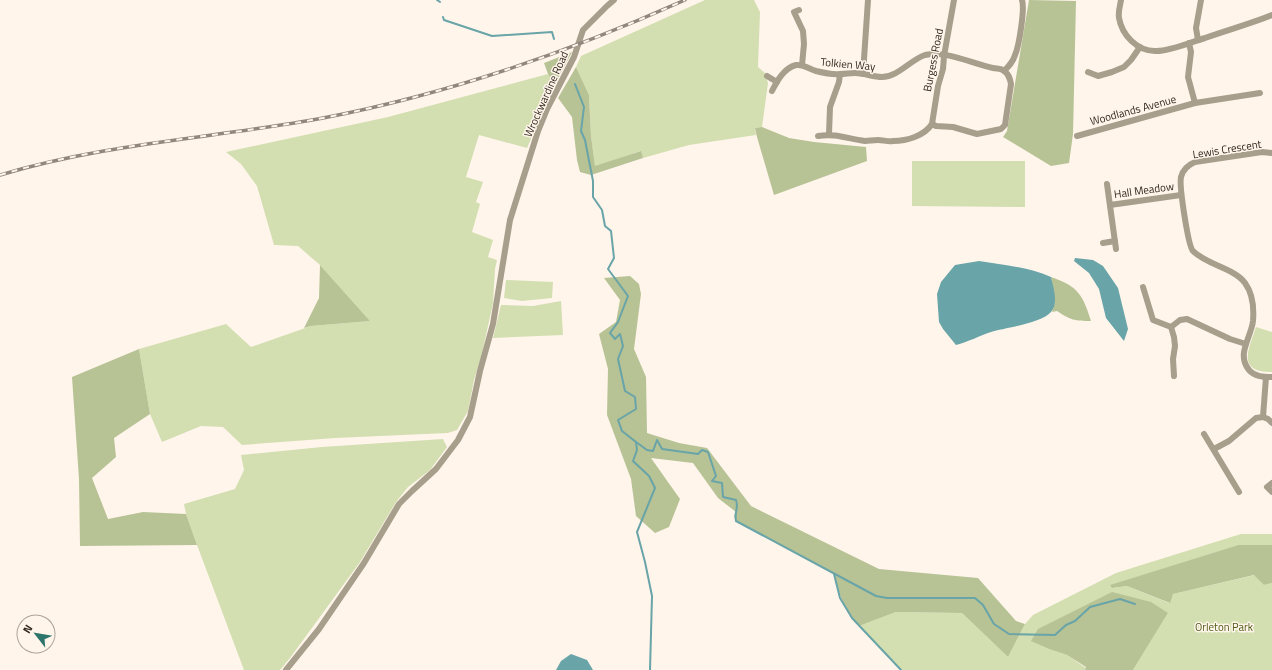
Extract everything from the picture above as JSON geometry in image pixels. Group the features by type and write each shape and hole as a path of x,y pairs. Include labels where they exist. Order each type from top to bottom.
{"street":[{"name":"Wrockwardine Road","path":"286,670 319,629 364,563 399,504 436,469 461,434 470,417 480,371 493,324 510,220 538,130 547,109 574,57 583,30 614,0"},
{"path":"863,74 868,0"},
{"name":"Burgess Road","path":"932,124 938,86 943,69 954,0"},
{"path":"818,136 829,134 866,141 878,140 892,142 907,140 922,134 932,124 936,126 953,127 977,134 1001,129 1005,125 1011,84 1010,78 1004,71 1011,64 1016,55 1023,9 1022,0"},
{"path":"1121,0 1119,18 1126,34 1131,41 1140,47 1155,51 1189,43 1272,15"},
{"path":"1198,40 1196,28 1201,0"},
{"path":"772,91 784,72 795,66 802,65 804,44 803,31 794,12 799,10"},
{"path":"1189,43 1191,52 1188,77 1195,103"},
{"path":"1088,72 1098,76 1124,68 1140,47"},
{"name":"Tolkien Way","path":"802,65 823,73 855,73 884,77 895,74 920,57 934,54 1004,71"},
{"path":"829,134 830,107 839,82 840,74"},
{"path":"767,76 777,82"},
{"name":"Woodlands Avenue","path":"1077,136 1195,103 1260,93"},
{"name":"Lewis Crescent","path":"1269,377 1256,375 1251,372 1247,367 1243,356 1253,323 1254,308 1246,284 1239,277 1200,257 1191,248 1181,195 1180,179 1188,165 1195,162 1262,152 1272,153"},
{"name":"Hall Meadow","path":"1107,184 1116,249"},
{"name":"Hall Meadow","path":"1110,205 1181,195"},
{"path":"1103,243 1115,241"},
{"path":"1142,287 1153,320 1171,327"},
{"path":"1171,327 1180,320 1187,319 1230,339 1246,344"},
{"path":"1171,327 1175,346 1173,359 1174,376"},
{"path":"1263,417 1269,377"},
{"path":"1214,449 1229,441 1256,418 1263,417 1272,423"},
{"path":"1204,434 1239,492"}],"green space":[{"path":"705,0 754,0 760,12 758,67 765,73 768,83 762,127 755,128 756,135 689,145 643,158 640,151 595,167 591,136 589,95 576,67 581,56"},
{"path":"1029,0 1076,1 1073,134 1069,163 1051,166 1003,137 1007,131"},
{"path":"572,52 555,84 548,74 544,63"},
{"path":"576,67 589,95 591,136 595,166 641,151 643,158 591,175 580,172 577,160 572,117 558,98"},
{"path":"548,74 555,84 527,148 479,135 466,177 483,182 476,202 480,204 472,232 493,240 488,257 497,260 493,303 481,358 474,380 468,411 457,430 448,433 335,438 242,445 223,427 201,426 162,442 150,414 139,349 226,324 251,347 311,326 370,321 320,265 298,246 274,245 257,186 241,164 226,152 388,117"},
{"path":"762,127 789,138 866,147 867,161 774,195 755,128"},
{"path":"912,161 1025,161 1025,207 912,206"},
{"path":"320,265 370,321 311,326 304,328 319,298"},
{"path":"630,276 639,284 641,294 634,349 646,377 647,433 679,443 707,448 751,506 879,569 978,578 1016,621 1025,624 1008,657 962,613 896,612 859,626 843,602 834,574 736,521 734,516 736,512 718,498 693,463 651,458 680,499 669,527 655,533 636,516 631,479 607,415 608,369 599,334 616,322 620,300 604,278"},
{"path":"1051,277 1068,284 1078,293 1085,304 1091,321 1081,321 1073,319 1057,311 1052,312 1055,302"},
{"path":"506,280 553,282 552,298 522,301 504,298"},
{"path":"561,301 563,335 493,338 501,305 533,306"},
{"path":"1256,327 1272,332 1272,372 1261,371 1253,368 1249,364 1248,351"},
{"path":"139,349 150,414 114,438 116,457 92,478 108,519 143,512 186,514 197,545 80,546 79,479 72,377"},
{"path":"443,439 447,447 430,470 408,487 396,502 360,562 280,670 244,670 197,545 184,504 235,489 244,470 241,455 322,447"},
{"name":"Orleton Park","path":"1241,534 1272,534 1272,545 1238,545 1111,585 1113,588 1127,586 1169,603 1173,594 1255,575 1264,585 1272,583 1272,670 1133,670 1168,613 1032,641 1067,655 1086,668 1085,670 901,670 859,626 896,612 962,613 1008,657 1025,624 1033,615 1116,573"},
{"path":"1238,545 1272,545 1272,583 1264,585 1254,575 1173,594 1170,603 1127,586 1112,588 1110,585"},
{"path":"1112,592 1151,602 1168,613 1133,670 1085,670 1086,667 1067,655 1031,641 1038,629"}],"water":[{"path":"1075,258 1093,260 1103,266 1118,288 1128,329 1124,341 1106,318 1099,289 1089,273 1074,261"},
{"path":"979,261 1025,269 1051,277 1055,304 1051,312 1046,316 1032,322 991,332 956,345 939,322 937,294 941,282 955,265"},
{"path":"571,654 587,660 593,670 556,670 561,661"}],"waterway":[{"path":"443,17 444,20 492,36 552,32 554,39"},
{"path":"575,84 584,107 581,131 585,140 593,181 593,197 602,210 605,226 611,231 614,258 608,269 628,296 618,322 610,333 615,339 620,334 623,346 618,359 625,391 635,397 636,409 618,420 622,431 636,442 637,450 633,461 649,476 655,488 637,532 652,596 650,670"},
{"path":"636,442 647,450 653,451 657,440 662,449 698,454 702,450 708,452 716,476 712,481 722,483 723,497 736,500 736,521 876,596 887,598 975,598 983,605 994,624 1009,634 1055,635 1066,625 1075,621 1090,607 1120,599 1135,604"},
{"path":"834,574 840,598 852,618 901,670"}],"railway":[{"path":"0,175 80,155 283,125 323,118 416,97 507,70 552,54 685,0"}]}
